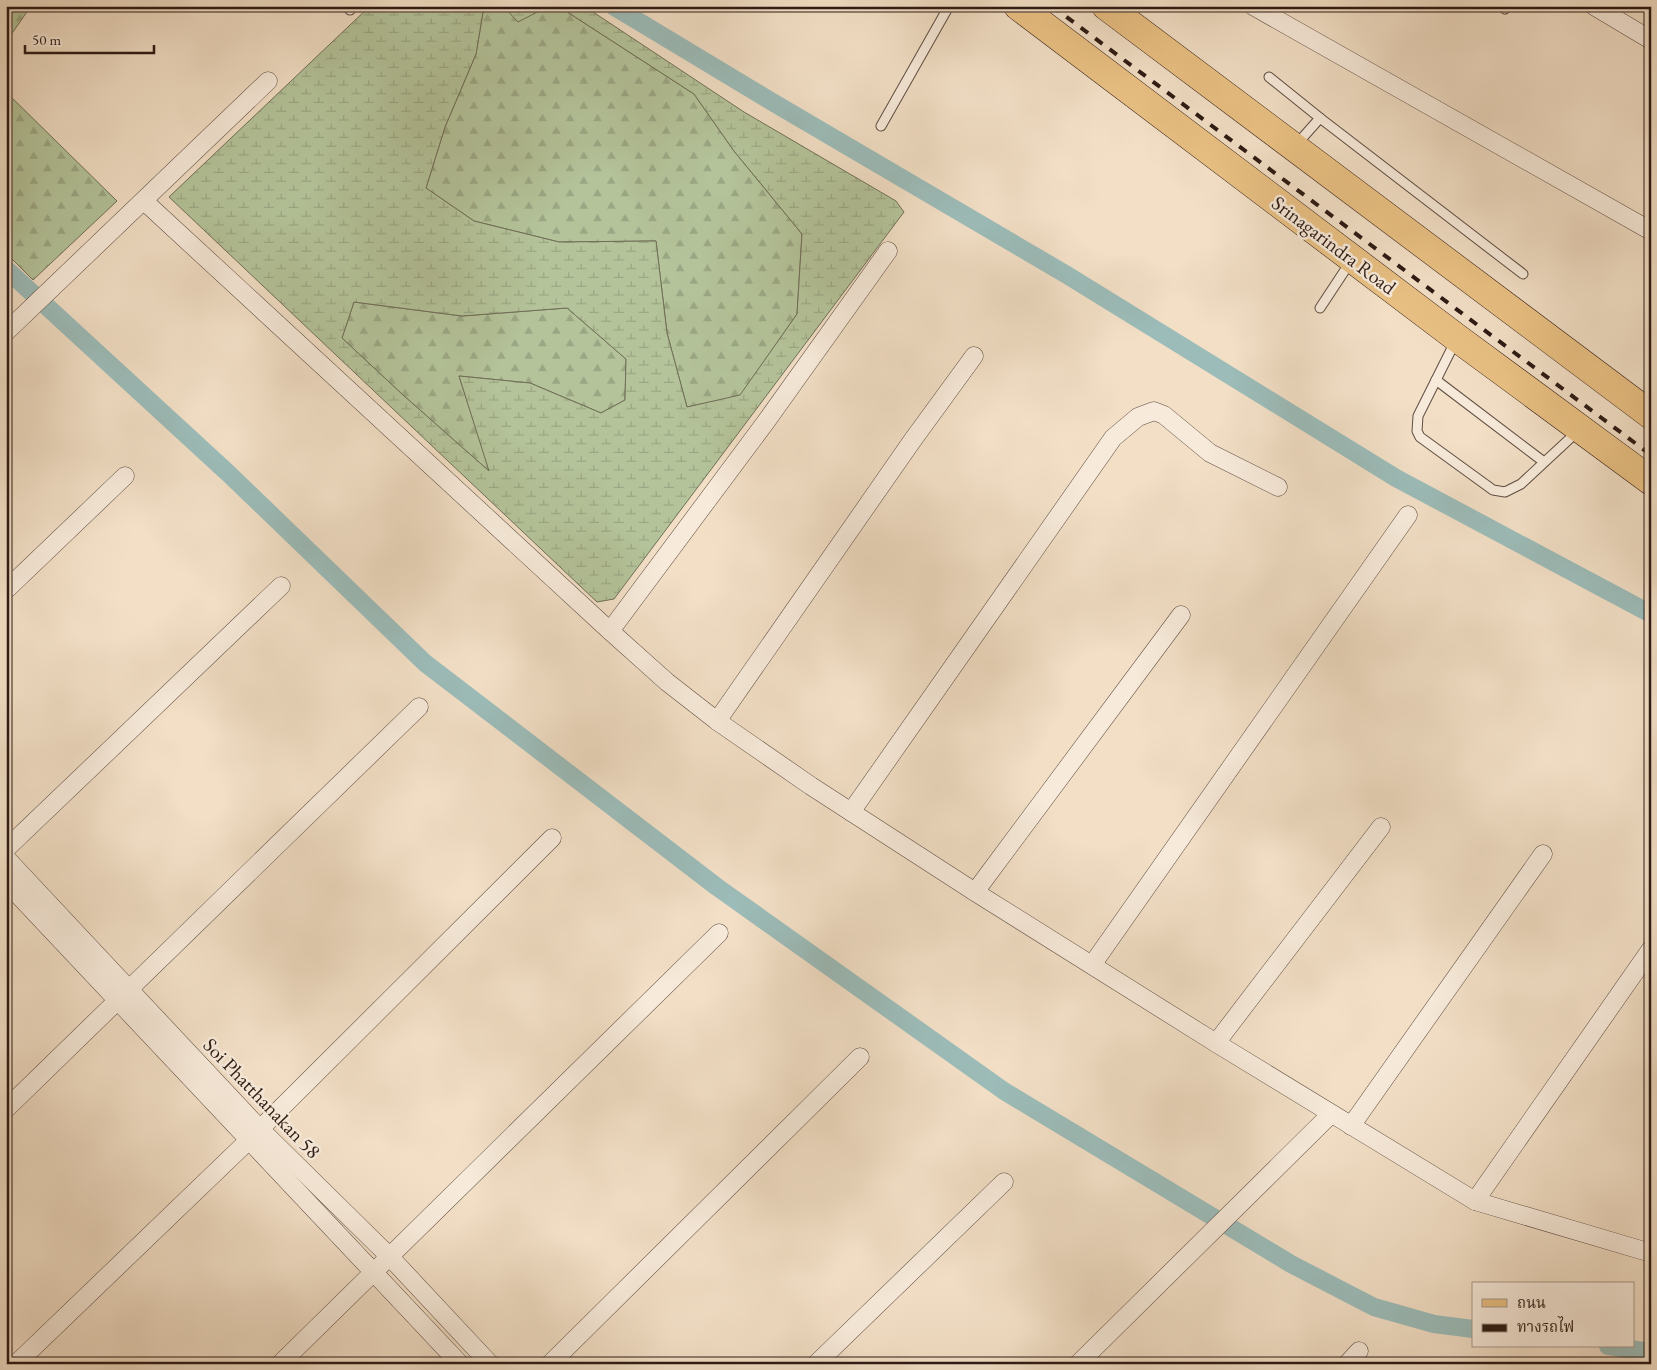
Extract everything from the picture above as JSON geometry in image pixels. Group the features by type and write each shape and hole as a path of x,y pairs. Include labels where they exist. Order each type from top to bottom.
{"main road":[{"name":"Srinagarindra Road","path":"1018,6 1457,338 1651,481"},
{"path":"1106,6 1651,415"}],"street":[{"path":"1253,6 1651,231"},
{"path":"1594,6 1651,40"},
{"path":"6,332 268,81"},
{"path":"144,201 610,631 667,682 716,721 851,812 975,892 1216,1043 1475,1201 1651,1253"},
{"path":"610,631 765,423 888,252"},
{"path":"716,721 912,440 974,356"},
{"path":"851,812 1113,438 1138,417 1154,412 1164,415 1210,453 1278,487"},
{"path":"6,590 125,476"},
{"path":"1092,965 1408,515"},
{"path":"6,849 281,586"},
{"path":"975,892 1181,615"},
{"path":"6,1110 419,708"},
{"path":"1216,1043 1381,827"},
{"path":"16,1364 255,1134 552,838"},
{"path":"1352,1126 1543,854"},
{"name":"Soi Phatthanakan 58","path":"6,858 124,995 255,1134 374,1272 460,1364"},
{"name":"Soi Phatthanakan 58","path":"6,882 124,995"},
{"path":"280,1364 719,933"},
{"path":"1475,1201 1651,949"},
{"path":"550,1364 860,1057"},
{"path":"1078,1364 1331,1114"},
{"name":"Soi Phatthanakan 58","path":"255,1134 390,1257 490,1364"},
{"path":"816,1364 1004,1182"}],"lane":[{"path":"346,6 350,10 354,6"},
{"path":"880,126 949,6"},
{"path":"1268,77 1523,274"},
{"path":"1294,147 1320,118"},
{"path":"1320,308 1353,258"},
{"path":"1457,338 1418,416 1417,431 1420,437 1493,490 1506,492 1521,484 1580,429"},
{"path":"1436,380 1544,462"}],"green space":[{"path":"6,6 31,6 6,42"},
{"path":"370,6 484,6 476,54 445,127 426,188 474,221 559,242 656,241 667,333 687,407 740,395 797,314 802,234 734,151 694,94 558,6 584,6 744,112 896,201 904,212 614,599 597,602 169,197","holes":["354,302 462,316 567,308 626,359 625,400 601,413 530,383 459,376 489,471 342,338"]},
{"path":"484,6 503,6 518,21 549,6 558,6 694,94 734,151 802,234 797,314 740,396 687,407 667,333 656,241 559,242 474,221 426,188 445,127 476,54"},
{"path":"503,6 549,6 518,22"},
{"path":"6,92 117,201 33,280 6,253"},
{"path":"354,302 462,316 567,308 626,359 625,400 601,413 530,383 459,376 490,472 342,338"}],"waterway":[{"path":"613,6 1067,275 1396,478 1651,614"},
{"path":"6,269 229,474 425,663 717,887 1004,1091 1291,1264 1374,1307 1434,1324 1472,1329"},
{"path":"1622,1348 1651,1352"}],"railway":[{"path":"1052,6 1651,455"}]}
